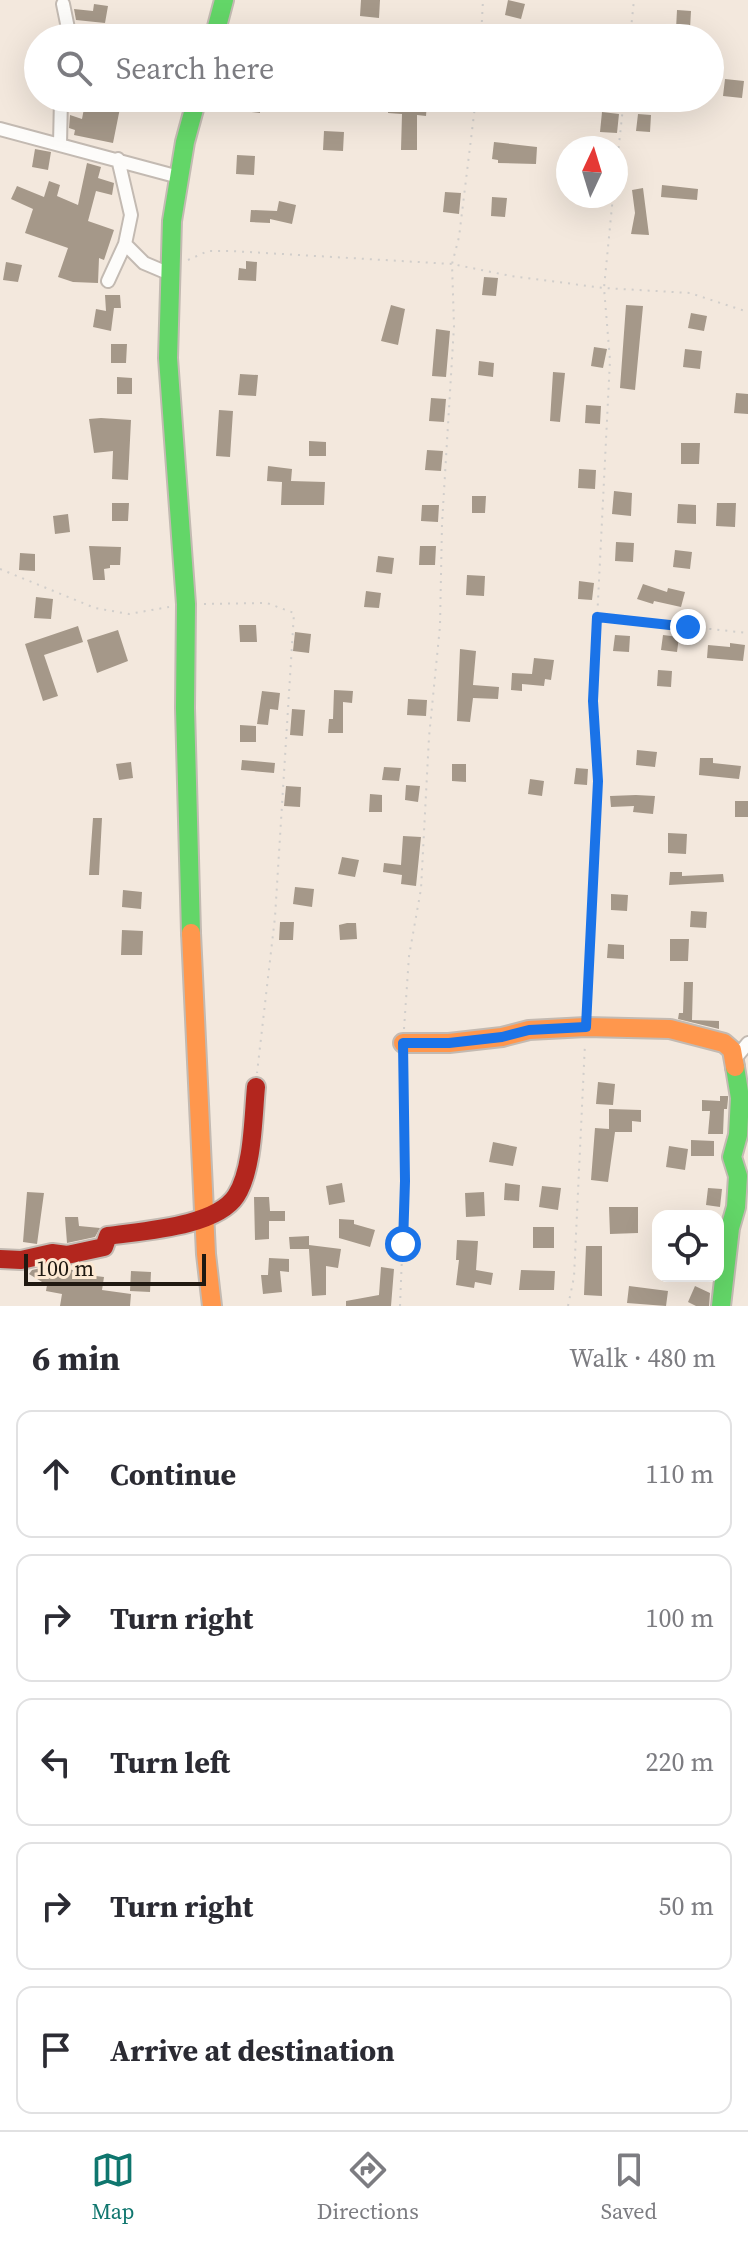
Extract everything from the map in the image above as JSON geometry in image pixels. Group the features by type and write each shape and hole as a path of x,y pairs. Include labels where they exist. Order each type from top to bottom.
{"main road":[{"path":"218,24 224,0"},
{"path":"193,112 172,221 168,358 186,604 190,912 204,1218 212,1306"},
{"path":"403,1043 449,1043 502,1037 529,1030 586,1027 670,1029 724,1043 732,1050 740,1098 738,1135 732,1157 738,1176 736,1207 730,1228 721,1306"},
{"path":"0,1259 21,1260 52,1253 67,1255 104,1247 108,1236 204,1218 234,1200 246,1168 256,1087"}],"street":[{"path":"62,1 67,24"},
{"path":"60,144 61,112"},
{"path":"0,129 179,177"},
{"path":"108,281 125,244 131,215 118,159"},
{"path":"125,244 144,263 171,267"},
{"path":"734,1060 748,1043"}],"path":[{"path":"482,24 483,0"},
{"path":"631,24 634,0"},
{"path":"400,1306 405,1181 403,1043 409,956 421,889 429,737 440,626 442,524 454,326 452,264 459,237 474,112"},
{"path":"620,136 622,112"},
{"path":"568,1306 574,1277 598,797 593,701 610,360 604,288 612,208"},
{"path":"171,267 208,251 452,264 511,276 604,288 690,293 748,312"},
{"path":"0,569 95,608 129,614 186,604 267,603 294,613 275,917 256,1087"},
{"path":"597,617 748,633"}],"building":[{"path":"361,0 380,0 379,18 360,16"},
{"path":"508,0 525,4 521,19 505,15"},
{"path":"94,4 108,6 105,23 76,20 74,9 93,11"},
{"path":"677,10 691,11 690,24 676,24"},
{"path":"725,79 744,81 742,98 724,96"},
{"path":"83,112 119,112 113,143 74,135 75,130 69,128 70,115 82,119"},
{"path":"426,112 426,116 417,115 417,150 401,150 402,114 388,113"},
{"path":"602,112 619,114 617,133 600,132"},
{"path":"638,114 651,115 650,132 636,131"},
{"path":"324,131 344,132 343,151 323,150"},
{"path":"494,142 537,147 536,164 498,163 498,160 492,159"},
{"path":"35,149 51,152 48,170 32,167"},
{"path":"237,155 255,156 254,175 236,174"},
{"path":"87,163 101,167 98,178 114,183 112,195 96,191 88,221 114,230 104,260 99,258 98,283 73,282 58,277 68,248 25,233 33,209 11,199 17,186 44,197 49,181 60,185 57,196 78,205"},
{"path":"662,185 698,189 697,200 661,197"},
{"path":"643,188 649,235 631,234 635,213 632,190"},
{"path":"445,192 461,193 459,214 443,212"},
{"path":"492,197 507,198 505,217 491,216"},
{"path":"279,201 296,205 292,224 270,219 270,223 250,222 251,210 277,211"},
{"path":"246,261 257,262 256,281 238,280 239,268 246,269"},
{"path":"6,262 22,265 18,282 3,280"},
{"path":"484,277 498,278 496,296 482,295"},
{"path":"105,295 120,295 121,308 114,308 111,331 93,327 96,309 106,311"},
{"path":"391,305 405,309 398,345 381,341"},
{"path":"626,305 643,306 635,390 620,388"},
{"path":"691,313 707,316 704,331 688,328"},
{"path":"436,329 450,331 446,377 432,376"},
{"path":"111,344 127,344 126,363 111,363"},
{"path":"594,347 607,349 603,368 591,366"},
{"path":"685,349 702,351 700,369 683,367"},
{"path":"479,361 494,363 493,377 478,375"},
{"path":"553,372 565,373 560,422 550,421"},
{"path":"240,374 258,375 256,396 238,395"},
{"path":"117,377 132,378 132,394 117,394"},
{"path":"736,393 748,394 748,414 734,413"},
{"path":"431,398 446,399 444,422 429,421"},
{"path":"586,405 601,406 600,424 585,423"},
{"path":"219,410 233,411 230,457 216,456"},
{"path":"89,419 131,420 128,480 112,479 113,451 94,453"},
{"path":"309,441 326,442 326,456 309,456"},
{"path":"681,443 700,443 699,464 681,464"},
{"path":"427,450 443,451 441,471 425,470"},
{"path":"268,466 292,469 291,481 325,482 324,505 281,505 282,482 267,481"},
{"path":"579,469 596,470 595,489 578,488"},
{"path":"614,491 632,493 631,516 612,514"},
{"path":"472,496 486,496 485,513 472,513"},
{"path":"112,503 129,503 128,521 112,521"},
{"path":"717,503 736,503 735,527 716,526"},
{"path":"678,504 696,505 696,524 677,523"},
{"path":"422,505 439,505 438,522 421,521"},
{"path":"68,514 70,532 55,534 53,516"},
{"path":"616,542 634,543 633,562 615,561"},
{"path":"89,546 121,547 120,565 110,565 110,568 104,569 105,580 93,580"},
{"path":"420,546 436,546 435,565 419,565"},
{"path":"675,550 692,552 690,569 673,567"},
{"path":"20,553 35,554 35,571 19,570"},
{"path":"378,556 394,558 392,574 376,572"},
{"path":"467,575 485,576 484,596 466,595"},
{"path":"579,581 594,583 592,600 578,599"},
{"path":"643,584 667,592 668,588 685,592 681,607 637,599"},
{"path":"366,591 381,593 379,608 364,607"},
{"path":"36,597 53,599 51,619 34,618"},
{"path":"239,625 256,625 257,642 240,642"},
{"path":"78,626 83,642 44,655 58,696 43,701 25,644"},
{"path":"118,630 128,661 97,673 87,640"},
{"path":"295,632 311,634 309,653 293,651"},
{"path":"615,635 630,636 629,652 613,651"},
{"path":"663,635 679,637 677,652 661,650"},
{"path":"730,643 745,645 743,661 707,658 708,645 730,647"},
{"path":"460,649 476,651 473,685 499,687 498,699 473,698 470,722 457,721"},
{"path":"534,658 554,660 551,680 545,679 544,686 522,684 522,691 511,690 512,673 532,674"},
{"path":"658,670 672,671 671,687 657,686"},
{"path":"334,690 353,691 352,703 343,702 343,733 328,733 329,719 333,719"},
{"path":"262,691 280,693 278,710 270,709 268,725 257,724"},
{"path":"408,699 427,700 426,716 407,715"},
{"path":"292,709 305,710 303,736 290,735"},
{"path":"240,725 256,726 256,742 240,742"},
{"path":"637,750 657,752 655,767 636,765"},
{"path":"700,758 713,758 713,763 741,766 739,779 699,775"},
{"path":"242,760 275,763 274,773 241,770"},
{"path":"131,762 133,778 119,780 116,764"},
{"path":"452,764 466,764 466,782 452,781"},
{"path":"384,767 401,768 399,781 382,780"},
{"path":"576,768 588,769 587,785 574,784"},
{"path":"530,779 544,781 542,796 528,794"},
{"path":"406,785 420,786 418,802 405,800"},
{"path":"286,786 301,787 300,807 284,806"},
{"path":"370,794 382,795 382,812 369,812"},
{"path":"610,796 655,796 653,814 633,812 634,806 611,807"},
{"path":"735,801 748,801 748,817 735,817"},
{"path":"93,818 102,818 99,875 89,875"},
{"path":"668,833 687,834 686,854 668,853"},
{"path":"403,836 421,837 416,886 401,884 402,875 383,872 384,863 401,865"},
{"path":"342,857 359,860 355,877 338,874"},
{"path":"670,872 682,872 682,876 723,874 724,882 669,885"},
{"path":"295,887 314,889 312,907 293,904"},
{"path":"123,890 142,892 141,909 122,907"},
{"path":"611,894 628,895 627,911 611,910"},
{"path":"691,911 707,912 706,928 690,927"},
{"path":"280,922 294,922 293,940 279,940"},
{"path":"356,923 357,939 340,940 339,925"},
{"path":"122,930 143,931 142,955 121,955"},
{"path":"670,939 689,939 688,961 670,961"},
{"path":"608,944 624,945 624,959 607,958"},
{"path":"684,982 693,982 692,1020 719,1021 719,1029 678,1019 679,1013 683,1013"},
{"path":"598,1082 615,1084 613,1105 596,1104"},
{"path":"720,1096 728,1096 723,1134 708,1134 710,1111 702,1111 702,1100 720,1101"},
{"path":"609,1109 641,1110 641,1122 632,1121 632,1132 615,1132 608,1182 591,1180 595,1128 609,1129"},
{"path":"691,1140 714,1141 714,1156 691,1156"},
{"path":"493,1142 517,1147 513,1166 489,1162"},
{"path":"669,1146 688,1149 685,1170 666,1167"},
{"path":"342,1183 345,1202 329,1205 326,1186"},
{"path":"505,1183 520,1185 519,1201 504,1200"},
{"path":"542,1186 561,1188 558,1210 539,1207"},
{"path":"708,1188 722,1189 720,1207 706,1205"},
{"path":"27,1192 44,1193 37,1244 23,1242"},
{"path":"484,1192 485,1216 466,1217 465,1193"},
{"path":"254,1197 269,1197 270,1211 285,1211 285,1221 269,1221 269,1239 255,1240"},
{"path":"609,1207 638,1207 638,1233 610,1234"},
{"path":"65,1217 78,1217 79,1226 100,1228 95,1237 67,1243"},
{"path":"339,1219 354,1220 354,1224 375,1230 370,1247 339,1238"},
{"path":"533,1227 554,1227 554,1248 533,1248"},
{"path":"309,1236 309,1245 341,1249 338,1268 326,1266 326,1295 312,1296 309,1249 290,1249 289,1237"},
{"path":"457,1240 478,1241 476,1270 493,1273 491,1285 475,1282 474,1288 456,1285 459,1260 456,1260"},
{"path":"586,1246 602,1246 602,1296 584,1295"},
{"path":"269,1258 289,1259 289,1272 280,1271 282,1292 263,1294 261,1275 268,1275"},
{"path":"50,1266 73,1270 72,1273 104,1277 102,1290 131,1294 130,1306 60,1306 62,1294 46,1291 47,1285 29,1274 32,1270"},
{"path":"381,1267 394,1269 391,1306 346,1306 346,1301 379,1295"},
{"path":"521,1270 555,1271 554,1290 519,1290"},
{"path":"131,1271 151,1272 150,1292 130,1291"},
{"path":"629,1286 668,1291 666,1306 627,1303"},
{"path":"695,1286 710,1293 709,1306 696,1306 688,1302"}],"traffic: fast":[{"path":"218,24 224,0"},
{"path":"191,933 185,708 186,604 168,358 172,221 193,112"},
{"path":"721,1306 738,1176 732,1157 738,1135 740,1098 735,1067"}],"traffic: slow":[{"path":"191,933 206,1254 212,1306"},
{"path":"403,1043 449,1043 502,1037 529,1030 586,1027 670,1029 724,1043 732,1050 735,1067"}],"traffic: jam":[{"path":"0,1259 21,1260 52,1253 67,1255 104,1247 108,1236 177,1226 212,1215 226,1206 236,1196 246,1172 256,1087"}],"route":[{"path":"403,1244 403,1043 449,1043 502,1037 529,1030 586,1027 598,781 593,701 597,617 688,627"}]}
